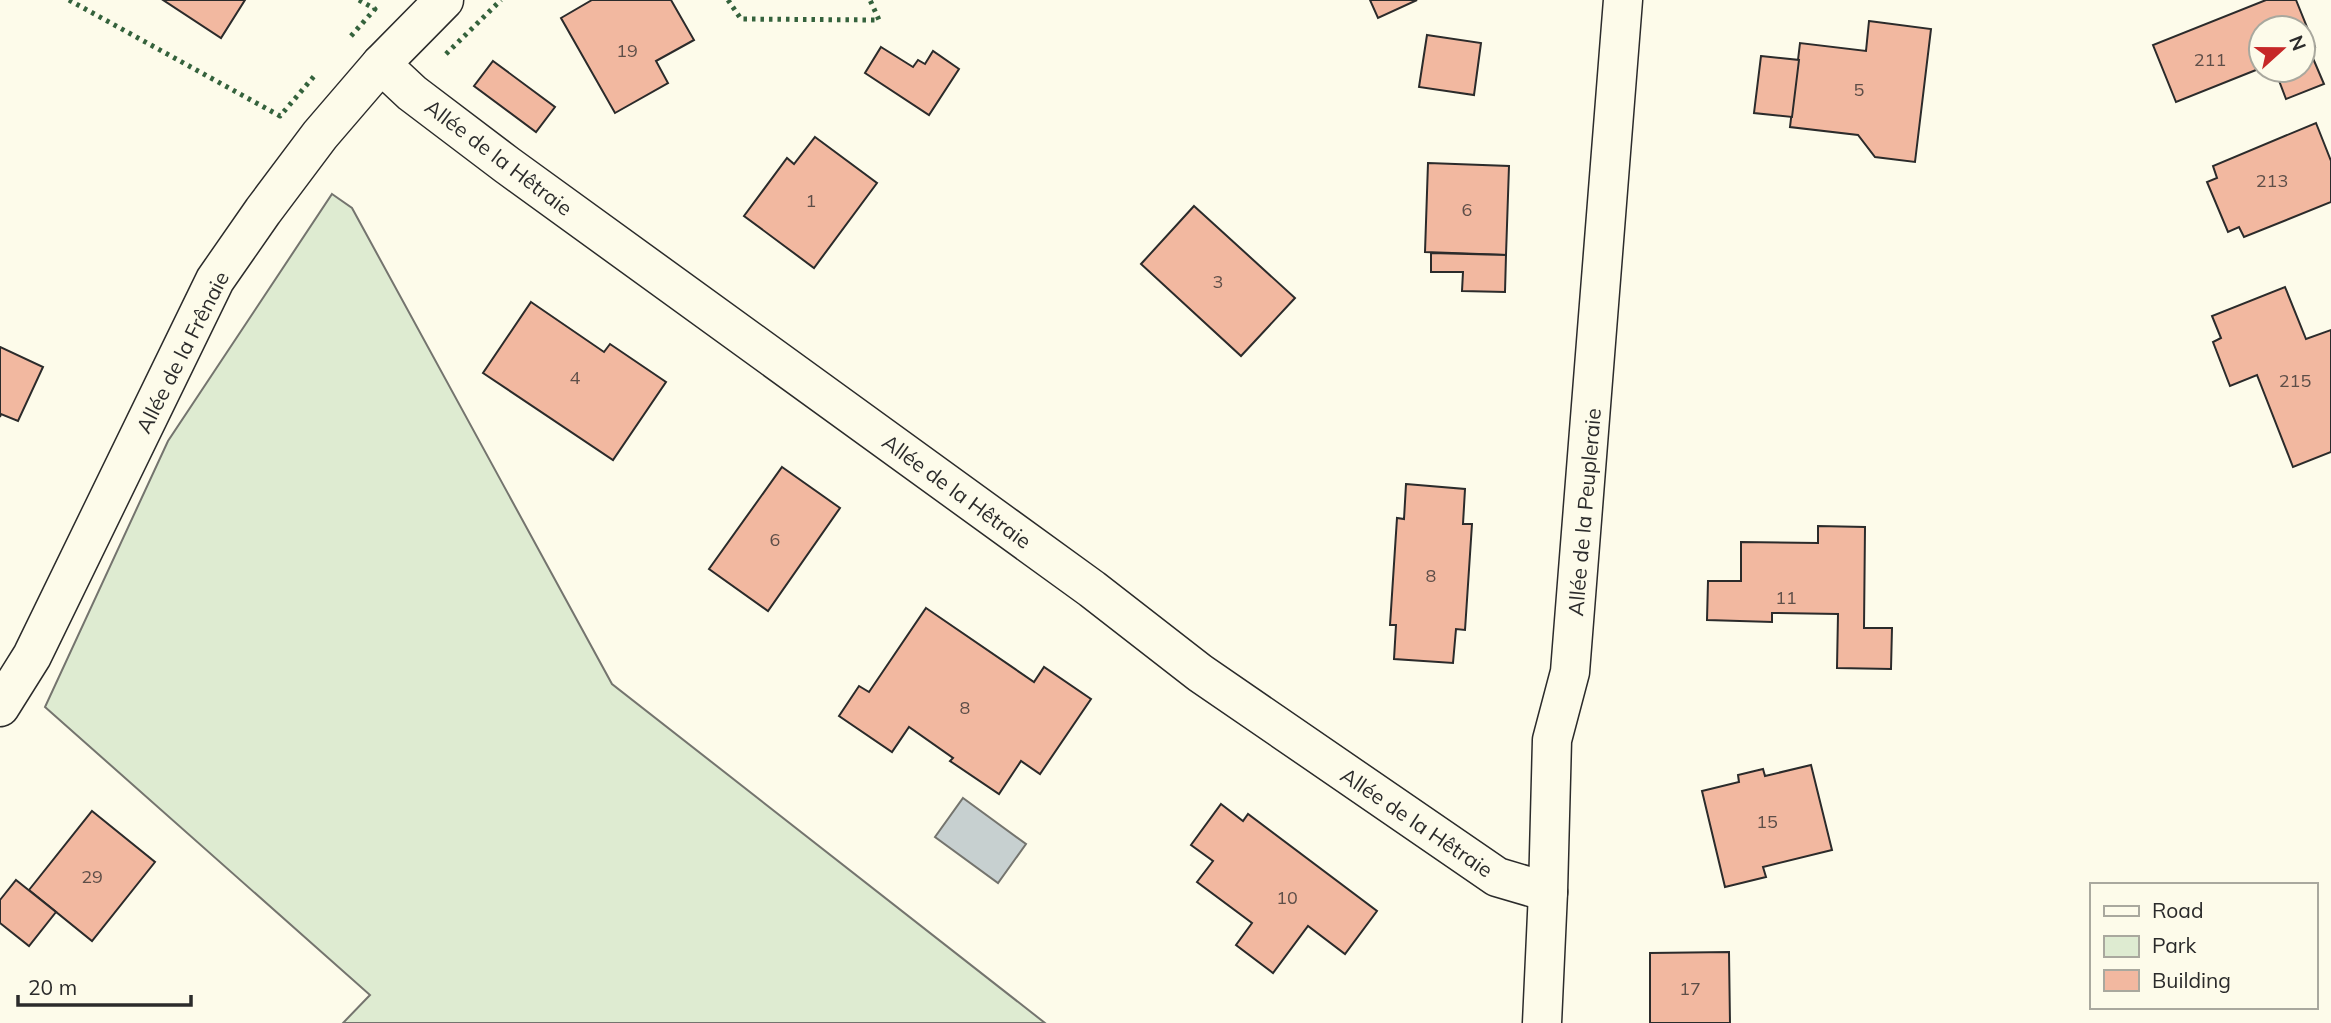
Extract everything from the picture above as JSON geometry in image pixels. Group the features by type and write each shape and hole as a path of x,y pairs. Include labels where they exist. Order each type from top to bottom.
{"street":[{"name":"Allée de la Frênaie","path":"0,707 32,656 215,281 262,211 320,135 380,64 444,0"},
{"name":"Allée de la Peupleraie","path":"1542,1023 1552,740 1570,672 1576,617 1623,0"},
{"name":"Allée de la Hêtraie","path":"380,64 412,93 507,164 1080,581 1200,673 1497,877 1548,892"}],"green space":[{"path":"332,194 352,208 612,684 1045,1023 343,1023 370,995 45,707 168,441"}],"shaded area":[{"path":"963,798 1026,844 998,883 935,837"}],"building":[{"path":"163,0 245,0 221,38"},
{"path":"592,0 671,0 694,40 656,61 668,83 615,113 561,18"},
{"path":"1370,0 1417,0 1378,18"},
{"path":"2266,0 2296,0 2302,14 2247,14 2247,74 2176,102 2153,45"},
{"path":"1869,21 1931,29 1915,162 1875,157 1858,135 1790,127 1800,43 1866,51"},
{"path":"1427,35 1481,43 1474,95 1419,87"},
{"path":"881,47 913,67 918,60 925,64 933,51 959,69 929,115 865,73"},
{"path":"1761,56 1799,60 1792,117 1754,113"},
{"path":"493,61 555,107 536,132 474,86"},
{"path":"2317,68 2324,84 2286,99 2280,84 2317,84"},
{"path":"2316,123 2331,161 2331,202 2244,237 2239,227 2228,232 2207,182 2217,178 2213,166"},
{"path":"815,137 877,183 814,268 744,216 787,158 794,164"},
{"path":"1428,163 1509,166 1506,255 1425,252"},
{"path":"1194,206 1295,298 1241,356 1141,264"},
{"path":"1431,253 1506,255 1505,292 1462,291 1463,272 1431,272"},
{"path":"2285,287 2306,339 2331,330 2331,452 2293,467 2257,375 2230,386 2213,342 2221,338 2212,316"},
{"path":"531,302 604,352 610,344 666,382 613,460 483,373"},
{"path":"0,347 43,367 18,421 1,414 0,417"},
{"path":"782,467 840,508 768,611 709,569"},
{"path":"1406,484 1465,489 1463,524 1472,524 1465,630 1456,629 1453,663 1394,659 1396,625 1390,625 1397,518 1404,519"},
{"path":"1818,526 1865,527 1864,628 1892,628 1891,669 1837,668 1838,614 1772,613 1772,622 1707,620 1708,581 1741,581 1741,542 1818,543"},
{"path":"926,608 1034,682 1044,667 1091,699 1040,774 1021,761 999,794 950,761 953,758 909,727 892,752 839,716 859,686 869,692"},
{"path":"1811,765 1832,850 1763,867 1766,877 1725,887 1702,791 1739,782 1738,775 1763,769 1765,776"},
{"path":"1221,804 1243,821 1248,814 1377,911 1345,954 1308,926 1273,973 1236,945 1252,923 1197,882 1213,861 1191,845"},
{"path":"92,811 155,862 92,941 29,890"},
{"path":"16,880 56,912 29,946 0,923 0,900"},
{"path":"1729,952 1730,1023 1650,1023 1650,953"}],"hedge":[{"path":"69,0 280,116 316,74"},
{"path":"351,36 375,9 359,0"},
{"path":"446,54 501,0"},
{"path":"728,0 741,19 879,20 870,0"}]}
